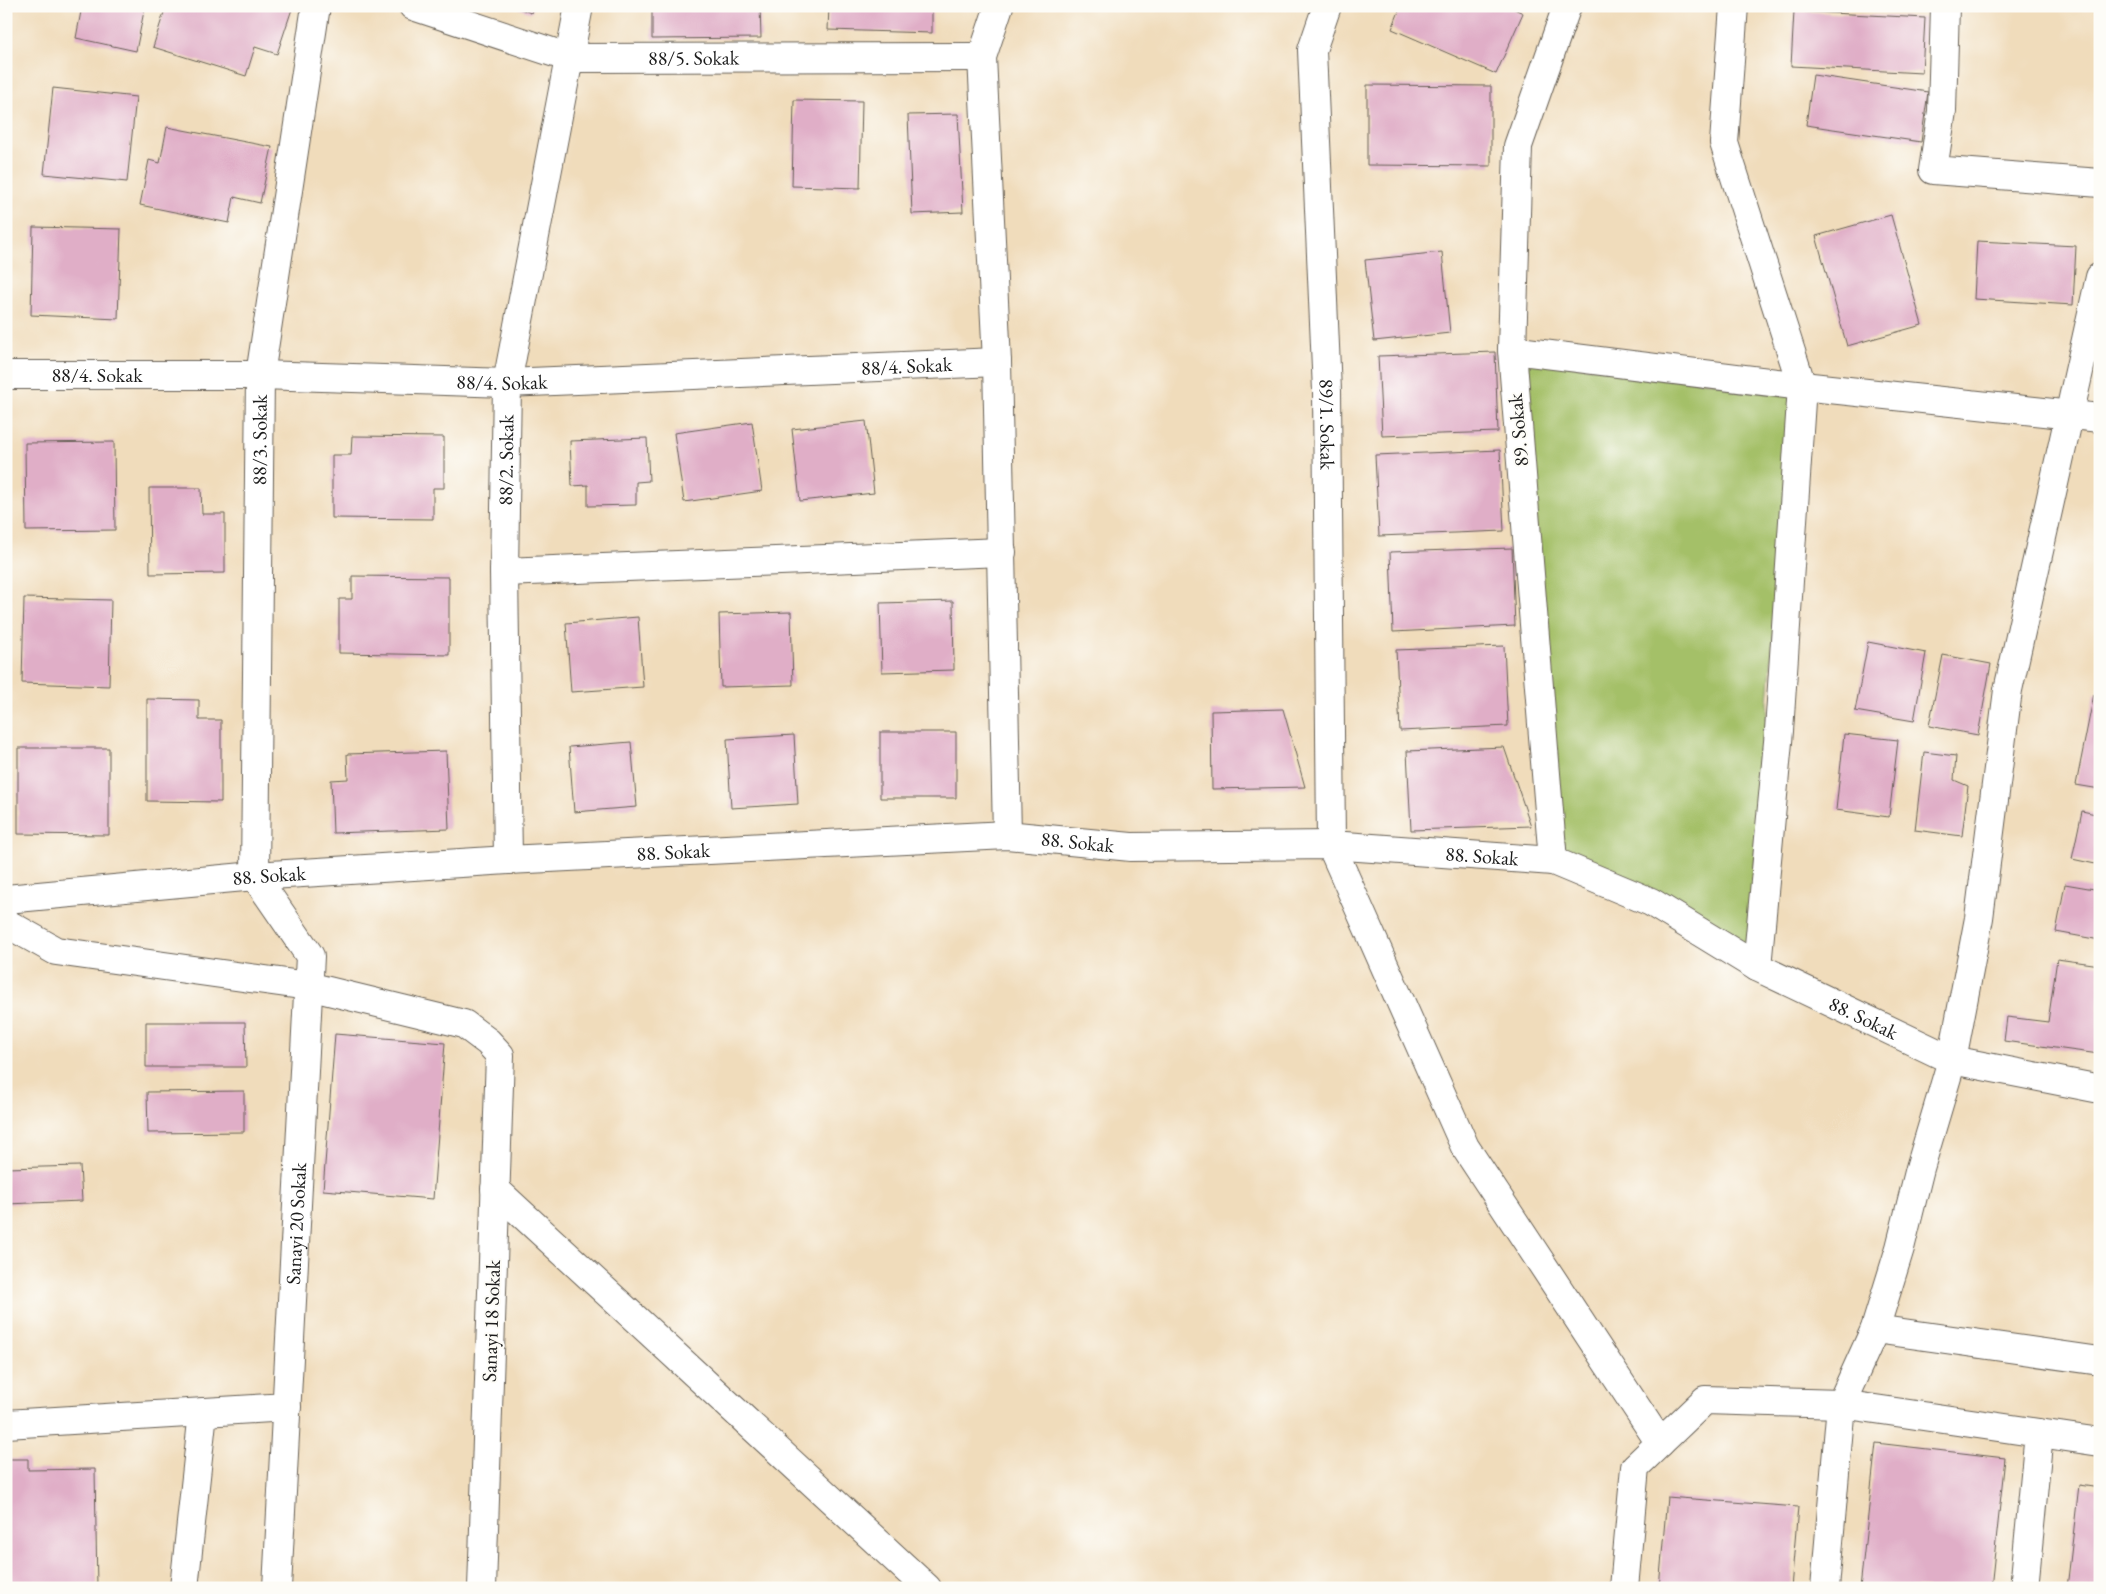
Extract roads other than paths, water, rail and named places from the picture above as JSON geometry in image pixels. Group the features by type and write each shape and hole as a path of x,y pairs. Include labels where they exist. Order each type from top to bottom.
{"street":[{"name":"88/3. Sokak","path":"255,876 260,375 316,6"},
{"name":"88/5. Sokak","path":"413,6 570,58 982,57"},
{"name":"88/2. Sokak","path":"508,860 504,572 507,383 580,6"},
{"path":"999,6 982,57 997,362 1008,835"},
{"name":"89/1. Sokak","path":"1327,6 1312,50 1327,391 1331,845"},
{"name":"89. Sokak","path":"1553,861 1512,350 1518,146 1567,6"},
{"path":"1734,6 1724,142 1802,386 1779,731 1757,967"},
{"path":"1945,6 1942,111 1933,170 2100,183"},
{"path":"1825,1588 1841,1404 1875,1329 1900,1248 1920,1168 1952,1060 1979,918 2008,690 2100,277"},
{"path":"1512,350 1802,386 2100,418"},
{"name":"88/4. Sokak","path":"6,375 260,375 507,383 997,362"},
{"path":"504,572 1002,552"},
{"name":"88. Sokak","path":"6,899 255,876 508,860 1008,835 1132,847 1331,845 1553,861 1651,902 1757,967 1952,1060 2100,1089"},
{"path":"1331,845 1465,1146 1660,1443"},
{"name":"Sanayi 20 Sokak","path":"255,876 310,956 277,1588"},
{"path":"6,924 56,951 308,986"},
{"name":"Sanayi 18 Sokak","path":"308,986 464,1024 488,1042 500,1055 482,1588"},
{"path":"495,1189 926,1588"},
{"path":"1875,1329 2100,1361"},
{"path":"1624,1588 1635,1467 1705,1400 1841,1404 2100,1442"},
{"path":"6,1424 286,1407"},
{"path":"184,1588 203,1412"},
{"path":"2024,1588 2039,1433"}]}
